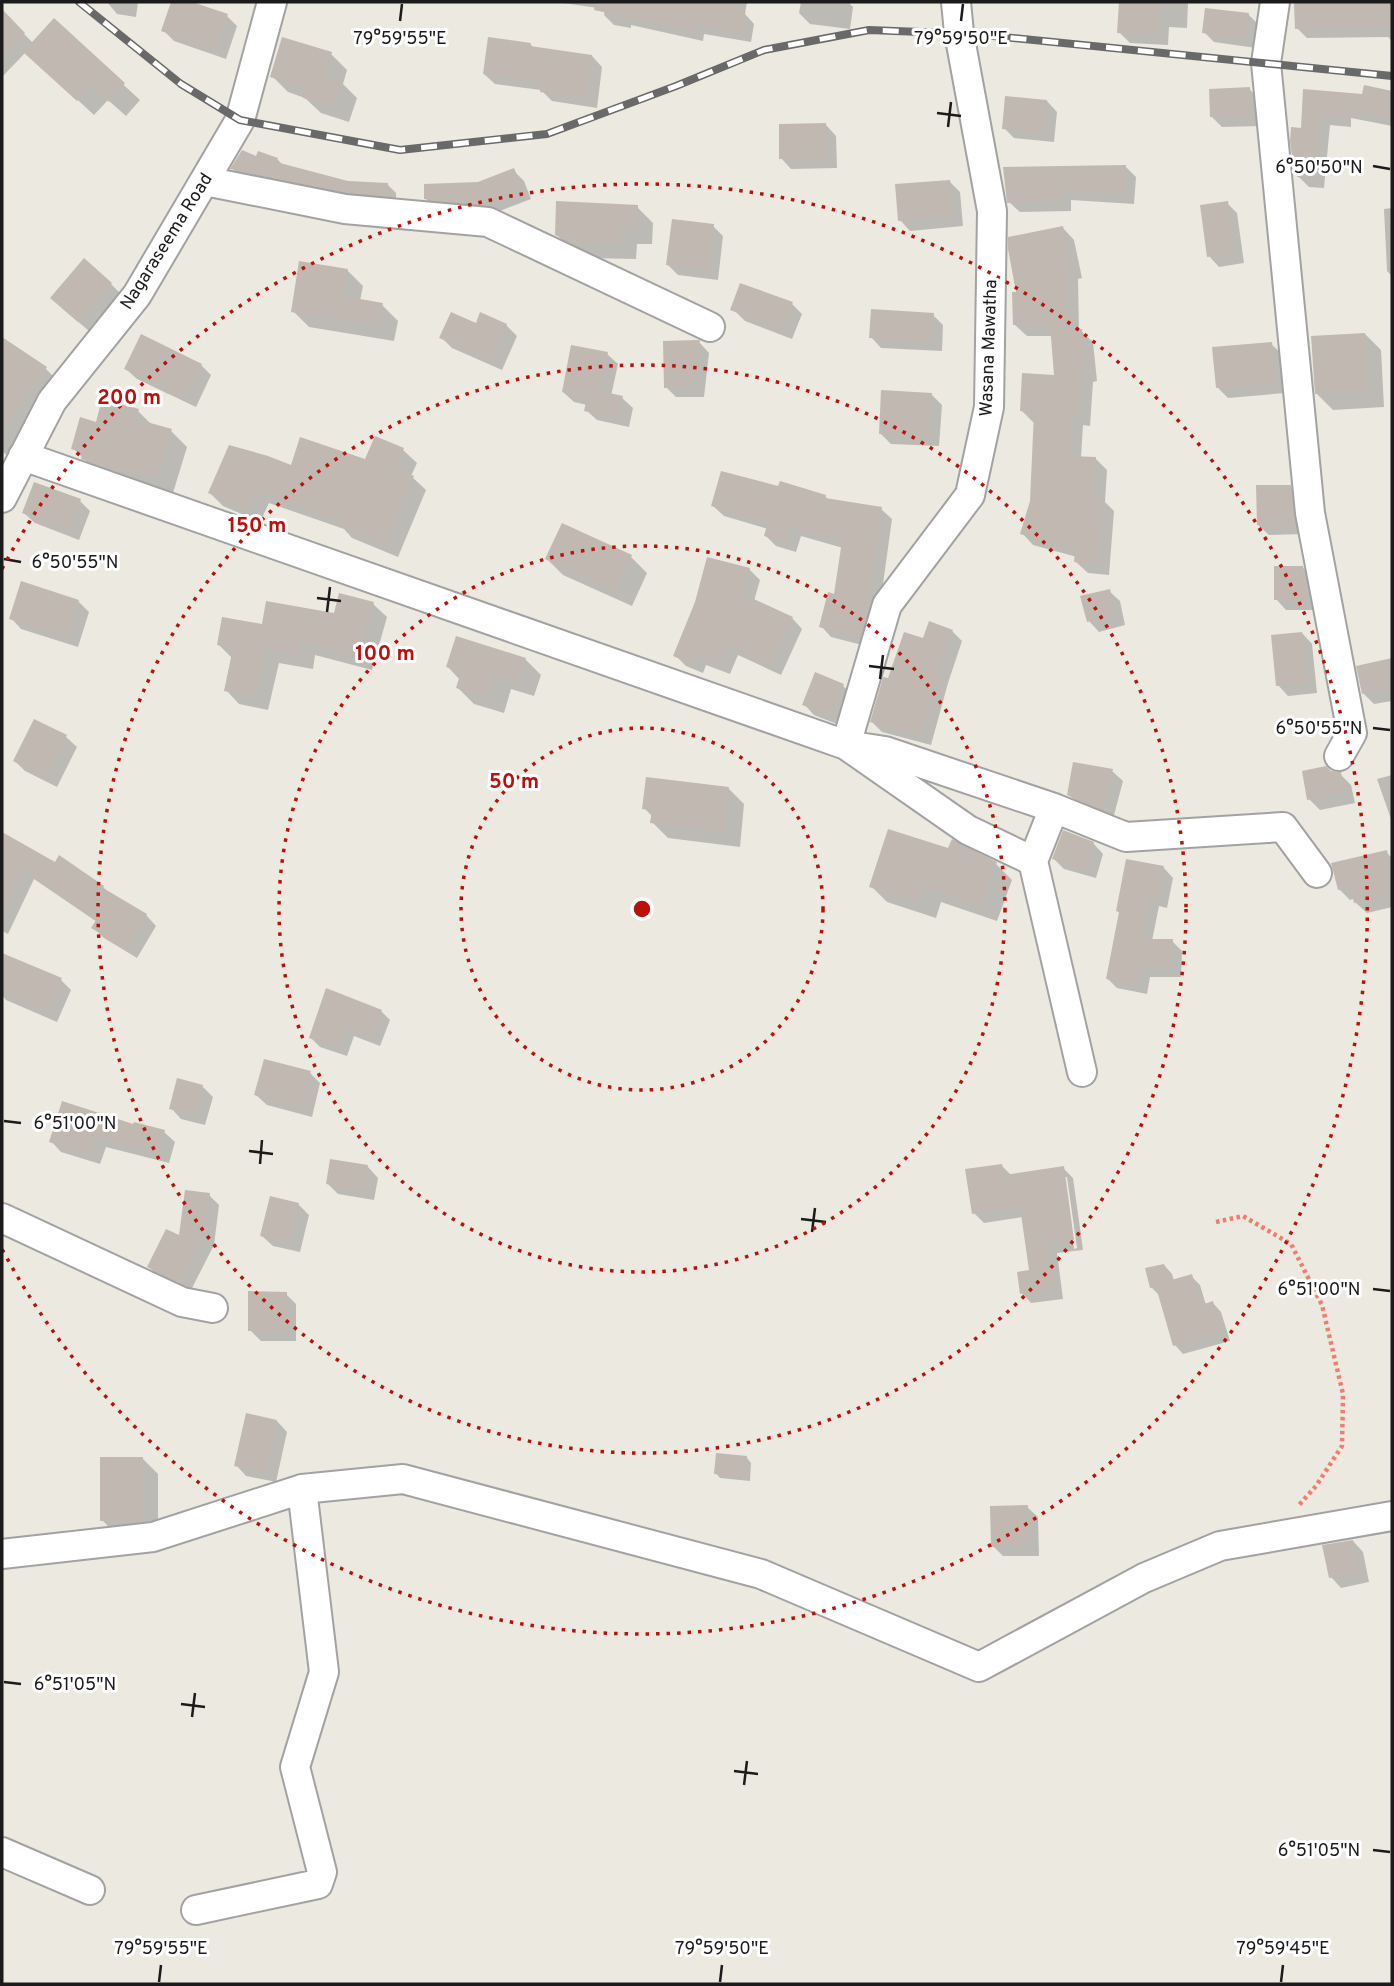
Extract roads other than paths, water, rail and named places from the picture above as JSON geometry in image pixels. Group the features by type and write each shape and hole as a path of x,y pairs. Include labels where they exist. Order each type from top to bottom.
{"street":[{"name":"Nagaraseema Road","path":"2,498 52,401 136,295 240,120 272,2"},
{"name":"Wasana Mawatha","path":"846,745 887,605 970,495 989,407 992,211 959,33 956,2"},
{"path":"1275,2 1266,63 1310,513 1352,733 1339,756"},
{"path":"205,181 345,209 488,222 710,327"},
{"path":"23,456 846,745 885,751 1054,808 1126,837 1283,827 1317,873"},
{"path":"846,745 968,830 1033,861"},
{"path":"1054,808 1033,861 1082,1072"},
{"path":"2,1218 182,1302 213,1308"},
{"path":"2,1554 153,1537 302,1489 403,1479 761,1574 979,1667 1144,1578 1220,1546 1392,1516"},
{"path":"196,1910 318,1884 322,1872 295,1766 324,1672 302,1489"},
{"path":"2,1852 90,1890"}],"railway":[{"path":"79,2 181,84 240,120 400,150 547,134 764,50 869,30 973,34 1392,76"}]}
